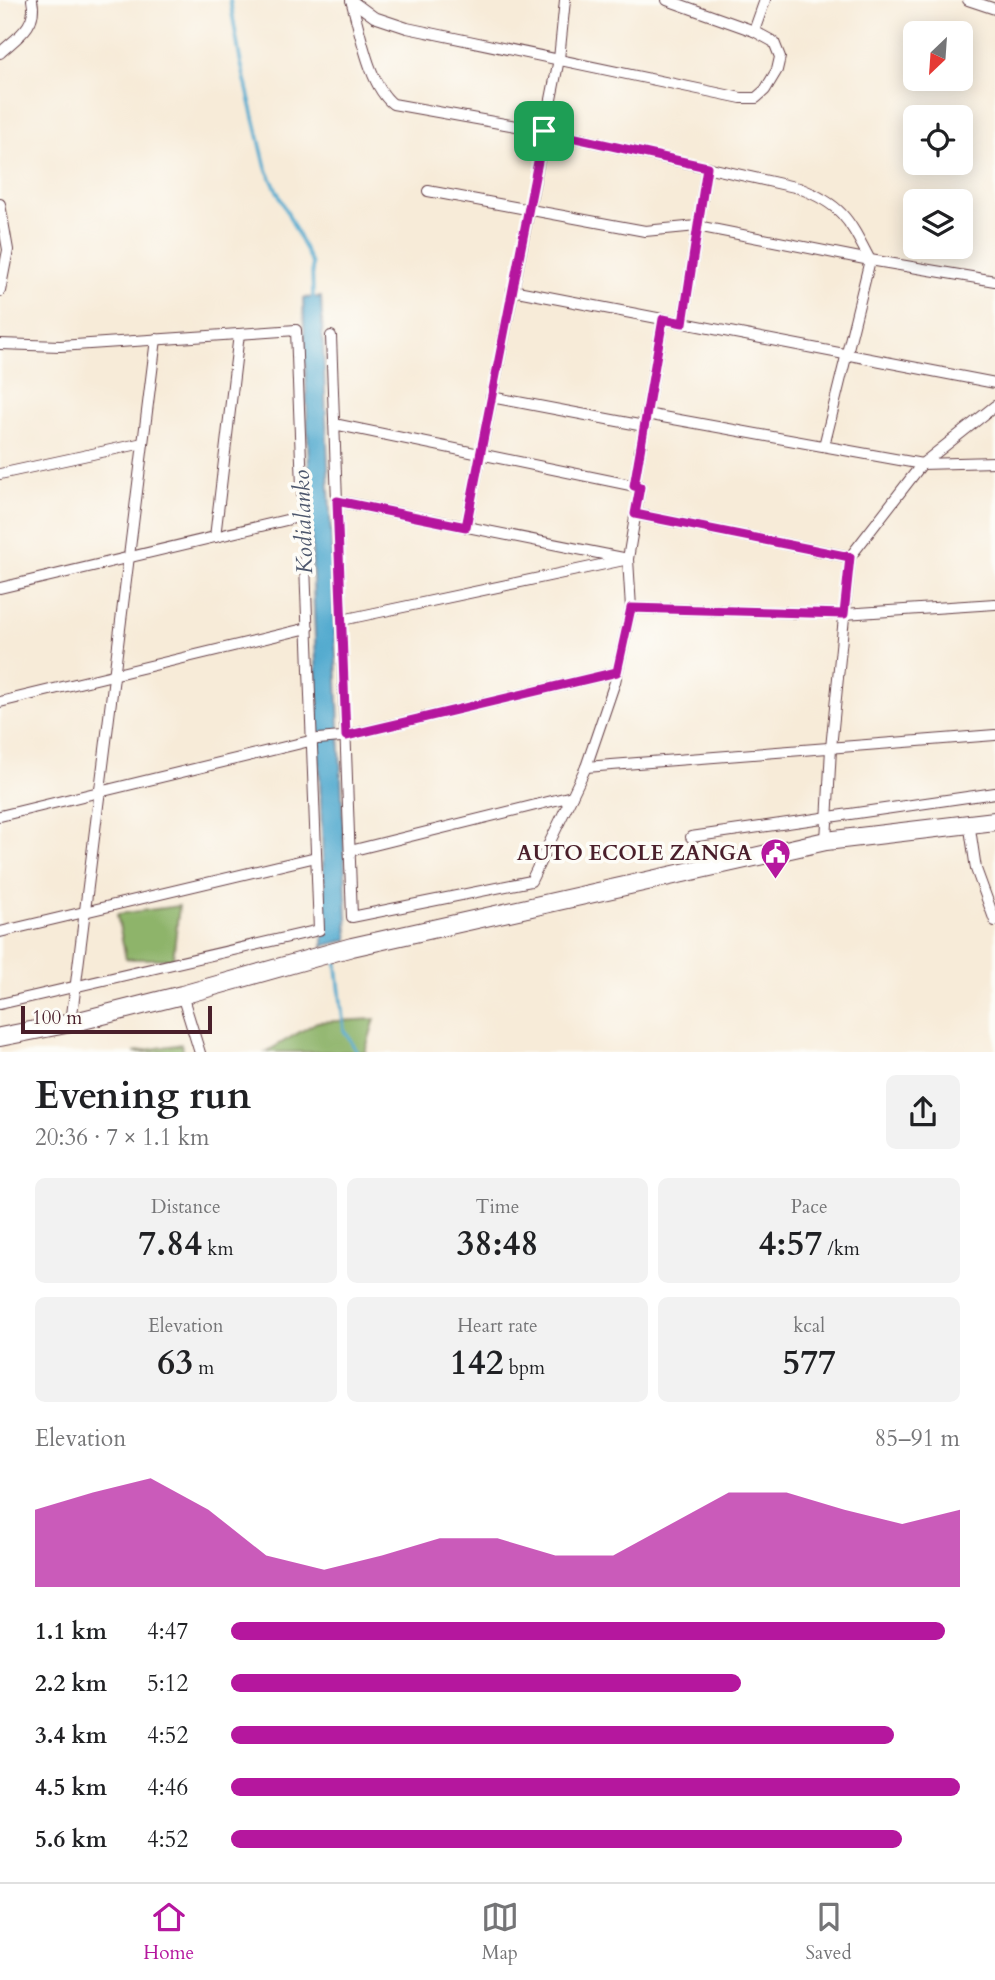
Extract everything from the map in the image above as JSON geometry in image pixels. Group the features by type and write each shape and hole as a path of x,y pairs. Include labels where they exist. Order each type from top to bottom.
{"highway":[{"path":"0,1037 71,1023 182,995 352,947 826,841 995,821"}],"street":[{"path":"0,53 31,24 34,10 32,0"},
{"path":"351,0 374,17 407,28 741,99 756,97 765,90 780,57 774,42 667,0"},
{"path":"351,0 376,82 383,96 393,104 544,131 799,188 824,198 837,207 852,225 870,260 824,446"},
{"path":"466,527 559,59 565,0"},
{"path":"754,32 765,0"},
{"path":"968,0 995,9"},
{"path":"683,323 707,167"},
{"path":"428,191 645,231 697,226 995,281"},
{"path":"0,204 8,250 0,291"},
{"path":"512,290 995,383"},
{"path":"634,486 663,319"},
{"path":"0,344 60,346 296,330 307,628 315,740 319,930 0,1004"},
{"path":"215,537 239,334"},
{"path":"331,336 334,424 342,620 343,737 352,917 530,881 586,767 617,672 631,608 628,559 640,487 334,424"},
{"path":"71,1023 156,339"},
{"path":"491,397 644,426"},
{"path":"826,841 831,748 850,557 922,464 995,406"},
{"path":"646,414 922,464 995,462"},
{"path":"0,474 143,443"},
{"path":"337,501 628,559"},
{"path":"635,514 850,557"},
{"path":"0,588 303,516"},
{"path":"342,620 628,559"},
{"path":"631,608 844,614 995,604"},
{"path":"0,702 307,628"},
{"path":"0,816 315,740 343,737 617,672"},
{"path":"586,767 995,735"},
{"path":"691,837 995,793"},
{"path":"350,851 572,796"},
{"path":"969,822 976,869 995,920"},
{"path":"0,932 316,857"},
{"path":"182,995 200,1052"}],"green space":[{"path":"179,906 173,959 126,959 117,914"},
{"path":"375,1019 365,1052 266,1052 317,1022"},
{"path":"181,1044 184,1052 134,1052"}],"water":[{"path":"321,297 348,940 323,946 324,892 303,298"}],"waterway":[{"name":"Kodialanko","path":"230,0 240,59 266,168 312,264 313,299"},
{"name":"Kodialanko","path":"336,957 344,1030 357,1052"}],"place":[{"name":"AUTO ECOLE ZANGA","path":"775,880"}],"route":[{"path":"544,131 707,167 683,323 663,319 634,486 640,487 635,514 850,557 844,614 631,608 617,672 346,736 337,501 466,527 544,131"}]}
